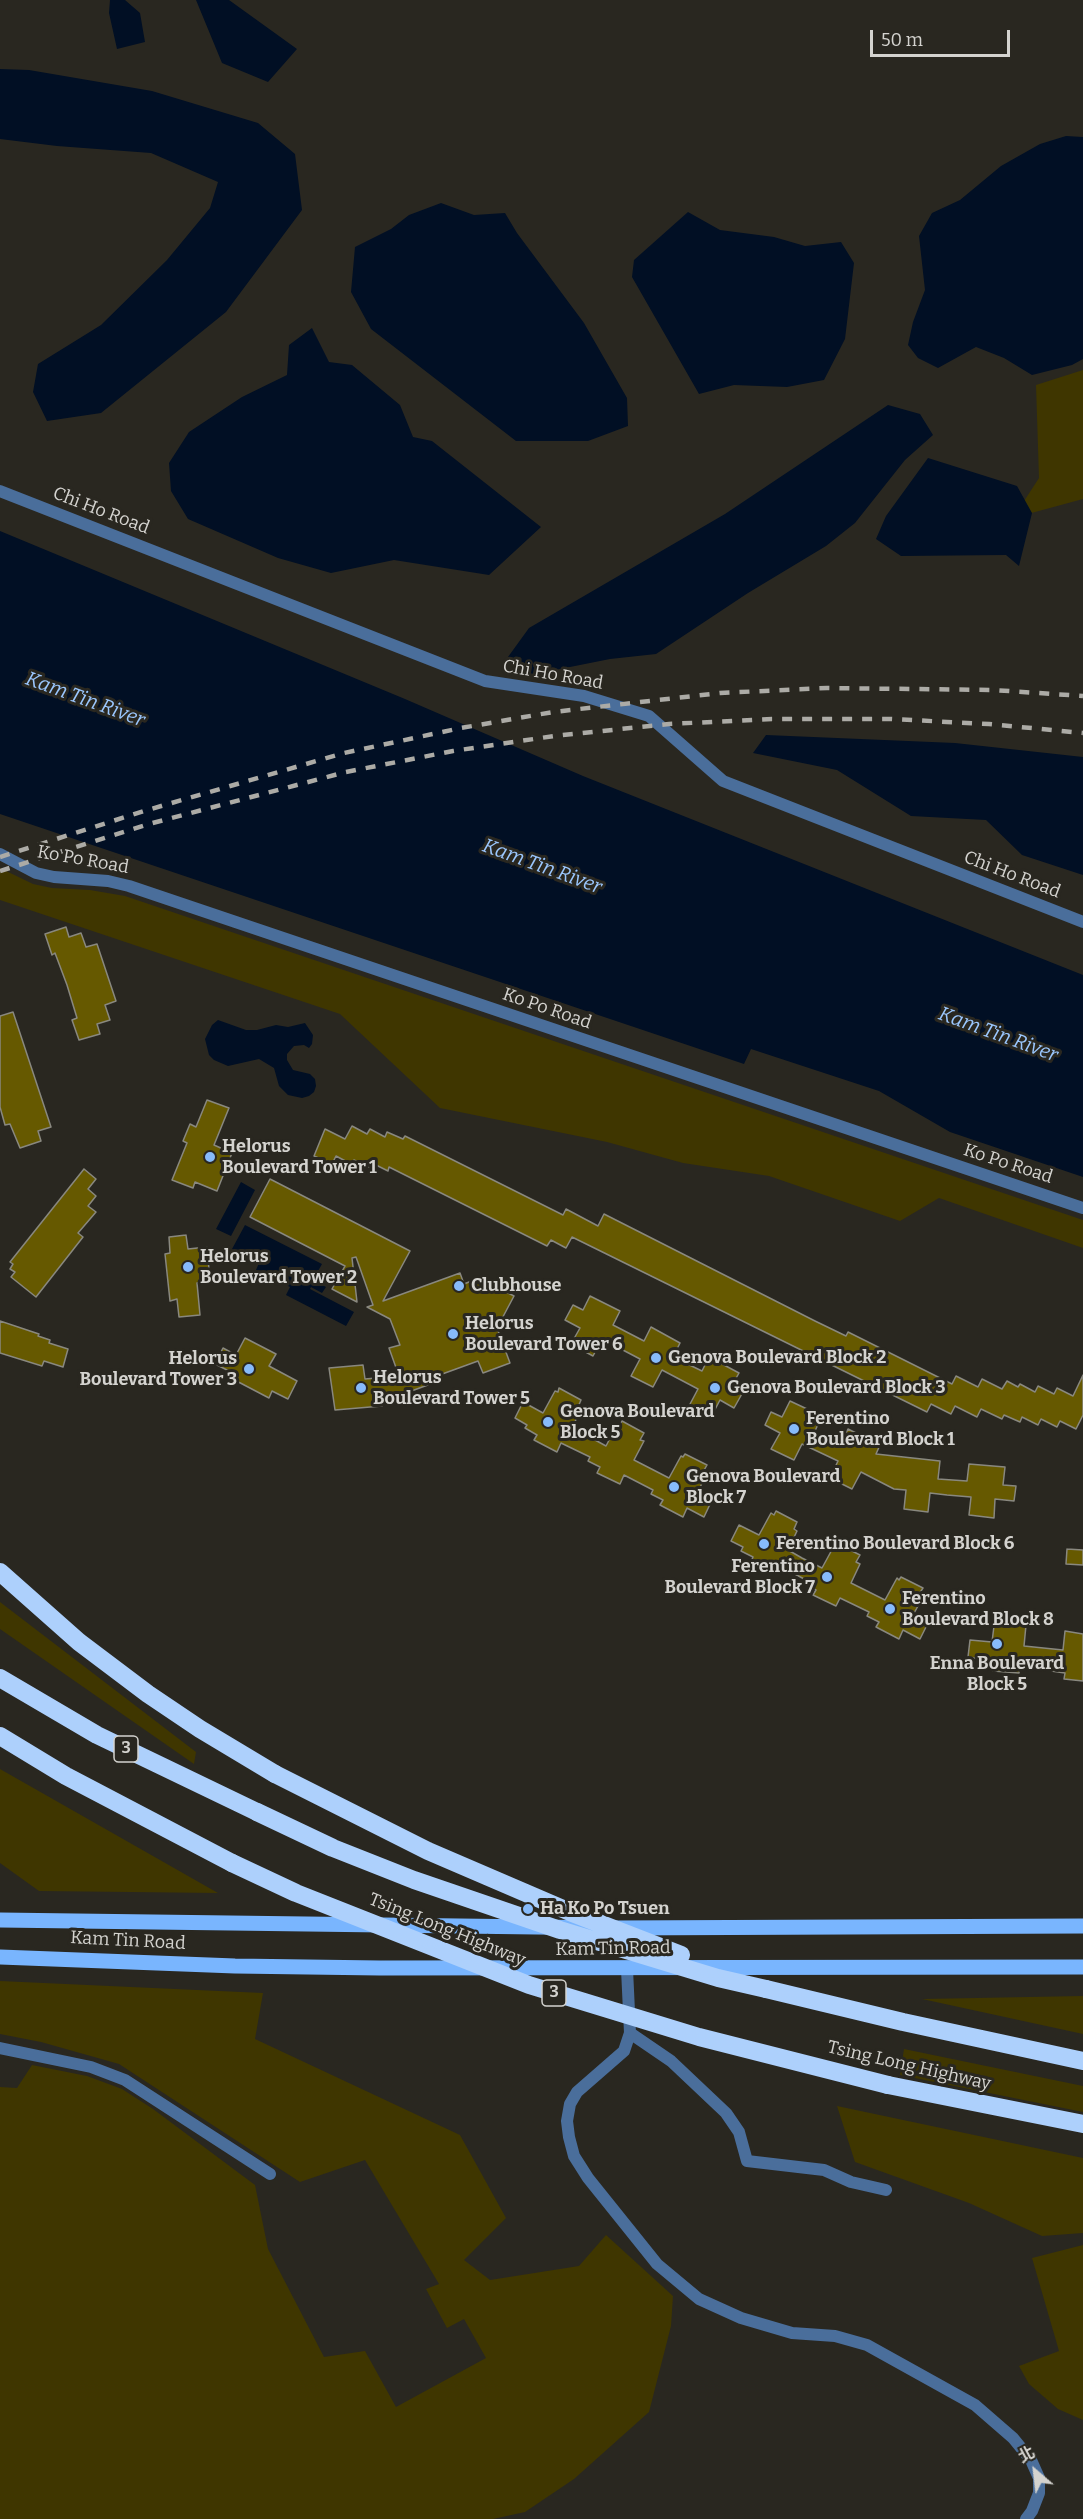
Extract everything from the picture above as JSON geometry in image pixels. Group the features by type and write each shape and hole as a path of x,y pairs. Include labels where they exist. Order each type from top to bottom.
{"highway":[{"path":"0,1572 79,1641 148,1694 200,1729 275,1774 428,1851 570,1912 766,1989"},
{"name":"Tsing Long Highway","path":"0,1678 97,1735 333,1848 414,1880 560,1930 718,1978 903,2022 1083,2061"},
{"name":"Tsing Long Highway","path":"0,1736 66,1776 232,1863 296,1893 529,1985 699,2037 888,2085 1083,2124"}],"main road":[{"name":"Kam Tin Road","path":"0,1920 613,1928 1083,1926"},
{"name":"Kam Tin Road","path":"0,1957 257,1966 627,1969 761,1966 1083,1967"}],"street":[{"name":"Chi Ho Road","path":"0,491 485,681 584,696 648,716 723,781 1083,922"},
{"name":"Ko Po Road","path":"0,854 36,873 54,877 108,880 129,886 1083,1208"},
{"path":"627,1969 630,2033 624,2051 577,2092 570,2104 567,2121 569,2137 574,2156 588,2178 657,2264 699,2299 741,2318 792,2333 835,2336 867,2345 975,2405 1013,2438 1031,2460 1039,2478 1039,2493 1026,2519"},
{"path":"630,2033 672,2061 726,2113 739,2132 747,2161 824,2170 851,2182 886,2190"},
{"path":"0,2048 91,2067 125,2080 270,2174"}],"shaded area":[{"path":"1083,370 1083,499 1013,518 1039,478 1036,385"},
{"path":"0,868 33,884 125,896 1083,1220 1083,1248 939,1198 900,1221 769,1176 683,1163 607,1142 440,1108 340,1014 0,900"},
{"path":"0,1602 196,1752 194,1764 0,1629"},
{"path":"0,1769 218,1893 39,1891 0,1863"},
{"path":"0,1981 263,1993 255,2039 460,2135 506,2218 464,2260 490,2280 579,2266 606,2235 673,2296 671,2326 649,2412 574,2479 525,2512 493,2519 0,2519 0,2087 17,2088 32,2065 87,2076 122,2089 153,2109 255,2185 268,2249 324,2357 365,2351 396,2407 486,2358 464,2319 447,2328 426,2289 439,2284 365,2160 300,2182 119,2064 41,2042 0,2034"},
{"path":"1083,1996 1083,2034 922,1999"},
{"path":"904,2049 1083,2086 1083,2112 900,2075"},
{"path":"837,2106 1083,2158 1083,2233 1042,2236 969,2203 855,2162"},
{"path":"1083,2245 1083,2420 1058,2409 1029,2384 1019,2366 1059,2351 1032,2258"}],"water":[{"path":"110,0 125,0 140,13 145,42 117,49 109,13"},
{"path":"196,0 229,0 297,49 268,82 222,63"},
{"path":"0,69 29,70 152,91 258,123 295,154 302,210 226,312 101,413 47,421 33,392 38,364 101,325 167,260 210,208 218,182 151,153 0,139"},
{"path":"1066,136 1083,137 1083,359 1072,365 1032,375 1004,358 976,347 938,368 918,358 908,345 913,322 925,290 919,236 932,213 960,200 1001,166 1040,144"},
{"path":"441,203 474,215 505,213 517,233 584,323 627,398 628,426 588,441 516,441 371,329 351,292 355,247 391,229 409,215"},
{"path":"688,212 720,230 774,237 805,246 841,242 854,263 845,339 824,380 787,387 734,385 699,394 632,277 634,260"},
{"path":"312,328 329,362 352,365 400,405 413,437 432,441 541,527 489,575 394,560 331,573 278,558 188,519 171,491 169,463 189,432 242,397 287,375 289,345"},
{"path":"888,405 920,414 933,435 905,460 855,523 826,546 748,593 656,654 610,659 525,676 508,657 529,628 725,514"},
{"path":"928,458 1017,486 1032,513 1019,566 1006,555 901,556 876,539 886,516"},
{"name":"Kam Tin River","path":"0,531 405,699 583,776 1083,975 1083,1177 950,1132 879,1091 751,1049 744,1064 0,814"},
{"path":"766,735 955,743 1083,757 1083,875 1022,855 986,820 911,816 837,770 753,753"},
{"path":"218,1020 246,1030 257,1030 276,1025 288,1027 305,1023 313,1035 312,1044 309,1048 304,1045 294,1046 287,1054 287,1060 293,1070 310,1074 315,1079 314,1092 302,1098 288,1095 279,1086 274,1068 259,1059 228,1066 214,1060 209,1055 205,1039 212,1025"},
{"path":"241,1182 255,1190 231,1236 216,1229"},
{"path":"245,1225 322,1264 313,1280 326,1287 322,1293 311,1287 310,1289 354,1312 346,1326 286,1295 290,1287 256,1270 259,1263 232,1249"}],"building":[{"path":"66,927 69,937 81,933 86,947 97,944 116,1001 105,1005 110,1020 97,1024 100,1034 79,1040 72,1020 77,1018 67,985 55,953 52,955 45,934"},
{"path":"13,1012 51,1127 38,1131 41,1141 20,1148 10,1124 5,1125 0,1107 0,1016"},
{"name":"Helorus Boulevard Tower 1","path":"207,1100 229,1108 214,1145 232,1153 217,1191 195,1182 193,1188 172,1180 187,1143 183,1141 190,1124 196,1127"},
{"path":"352,1126 367,1134 370,1129 385,1137 387,1132 403,1139 405,1136 563,1215 566,1209 598,1226 604,1214 815,1321 846,1336 848,1332 952,1384 956,1376 978,1387 982,1379 1002,1389 1007,1381 1018,1387 1020,1384 1035,1392 1038,1386 1054,1394 1057,1388 1073,1396 1083,1375 1083,1415 1076,1429 1060,1421 1057,1427 1041,1419 1038,1425 1022,1417 1020,1422 1004,1415 1002,1419 981,1409 977,1417 955,1406 951,1414 931,1404 927,1412 572,1237 566,1248 551,1240 547,1246 389,1167 388,1171 372,1163 369,1167 354,1160 351,1164 336,1156 332,1164 314,1156 325,1129 345,1139"},
{"path":"84,1169 96,1179 88,1189 96,1196 88,1206 96,1212 78,1233 83,1237 36,1297 11,1277 15,1272 10,1269 13,1264 10,1262"},
{"name":"Clubhouse","path":"270,1179 410,1251 383,1301 460,1273 464,1284 479,1278 514,1296 497,1328 510,1363 483,1373 478,1361 434,1377 436,1382 395,1397 381,1398 382,1406 335,1410 329,1368 363,1365 365,1379 399,1376 389,1348 400,1345 390,1319 367,1307 373,1305 356,1257 352,1258 357,1302 332,1289 345,1266 250,1217"},
{"name":"Helorus Boulevard Tower 2","path":"186,1235 188,1249 207,1247 210,1281 197,1283 200,1315 179,1317 177,1299 170,1301 165,1254 170,1253 169,1237"},
{"path":"590,1296 620,1311 613,1325 644,1341 651,1327 680,1343 673,1357 702,1371 709,1357 739,1373 731,1387 743,1392 734,1408 720,1400 711,1417 689,1406 698,1389 662,1370 653,1387 631,1376 640,1359 602,1339 593,1356 571,1344 580,1328 565,1320 573,1305 583,1310"},
{"path":"0,1321 39,1334 38,1336 50,1340 49,1343 68,1349 63,1367 44,1361 42,1366 0,1353"},
{"name":"Helorus Boulevard Tower 3","path":"245,1338 276,1354 269,1366 297,1381 288,1399 272,1391 269,1398 227,1376 229,1371 215,1364 223,1348 236,1355"},
{"path":"559,1388 581,1400 578,1407 581,1409 572,1428 606,1446 618,1423 620,1425 622,1421 644,1433 640,1440 644,1441 634,1460 669,1478 681,1456 685,1454 707,1465 703,1472 707,1474 697,1493 712,1500 704,1517 687,1508 683,1517 660,1505 663,1500 651,1494 653,1490 624,1475 620,1484 597,1473 600,1467 588,1461 590,1457 561,1443 557,1452 534,1440 537,1435 515,1418 523,1402 543,1413"},
{"path":"790,1401 822,1416 814,1433 840,1446 848,1429 880,1445 876,1454 940,1461 938,1479 967,1481 969,1464 1005,1467 1003,1485 1016,1486 1014,1501 995,1499 994,1518 969,1515 971,1497 930,1493 928,1512 904,1509 906,1490 894,1489 861,1472 852,1489 830,1478 838,1461 802,1444 794,1460 771,1449 780,1433 765,1425 771,1412 782,1417"},
{"path":"776,1511 797,1522 794,1529 797,1531 788,1550 802,1558 822,1568 834,1546 838,1544 860,1555 856,1562 860,1564 851,1583 885,1600 897,1578 899,1580 901,1577 923,1588 919,1594 923,1597 913,1615 928,1623 920,1639 903,1630 899,1639 876,1627 879,1622 867,1616 869,1612 840,1598 836,1606 813,1595 816,1590 804,1584 806,1580 778,1565 773,1574 751,1562 753,1557 741,1551 743,1547 731,1541 739,1525 759,1535 771,1513 774,1515"},
{"path":"1067,1549 1083,1550 1083,1565 1066,1564"},
{"name":"Enna Boulevard Block 5","path":"999,1614 1023,1617 1022,1624 1026,1625 1024,1646 1063,1650 1065,1631 1083,1634 1083,1681 1064,1679 1065,1673 1051,1671 1052,1668 1020,1664 1019,1673 993,1671 994,1665 981,1663 981,1659 968,1657 970,1640 992,1642 995,1618 998,1618"}],"railway":[{"path":"0,857 144,811 344,753 461,728 553,712 720,693 827,688 993,690 1083,696"},
{"path":"0,871 149,824 346,772 453,751 554,736 669,724 772,719 890,719 989,724 1083,733"}],"place":[{"name":"Helorus Boulevard Tower 1","path":"210,1157"},
{"name":"Helorus Boulevard Tower 2","path":"188,1267"},
{"name":"Clubhouse","path":"459,1286"},
{"name":"Helorus Boulevard Tower 6","path":"453,1334"},
{"name":"Genova Boulevard Block 2","path":"656,1358"},
{"name":"Helorus Boulevard Tower 3","path":"249,1369"},
{"name":"Helorus Boulevard Tower 5","path":"361,1388"},
{"name":"Genova Boulevard Block 3","path":"715,1388"},
{"name":"Genova Boulevard Block 5","path":"548,1422"},
{"name":"Ferentino Boulevard Block 1","path":"794,1429"},
{"name":"Genova Boulevard Block 7","path":"674,1487"},
{"name":"Ferentino Boulevard Block 6","path":"764,1544"},
{"name":"Ferentino Boulevard Block 7","path":"827,1577"},
{"name":"Ferentino Boulevard Block 8","path":"890,1609"},
{"name":"Enna Boulevard Block 5","path":"997,1644"},
{"name":"Ha Ko Po Tsuen","path":"528,1909"}]}
